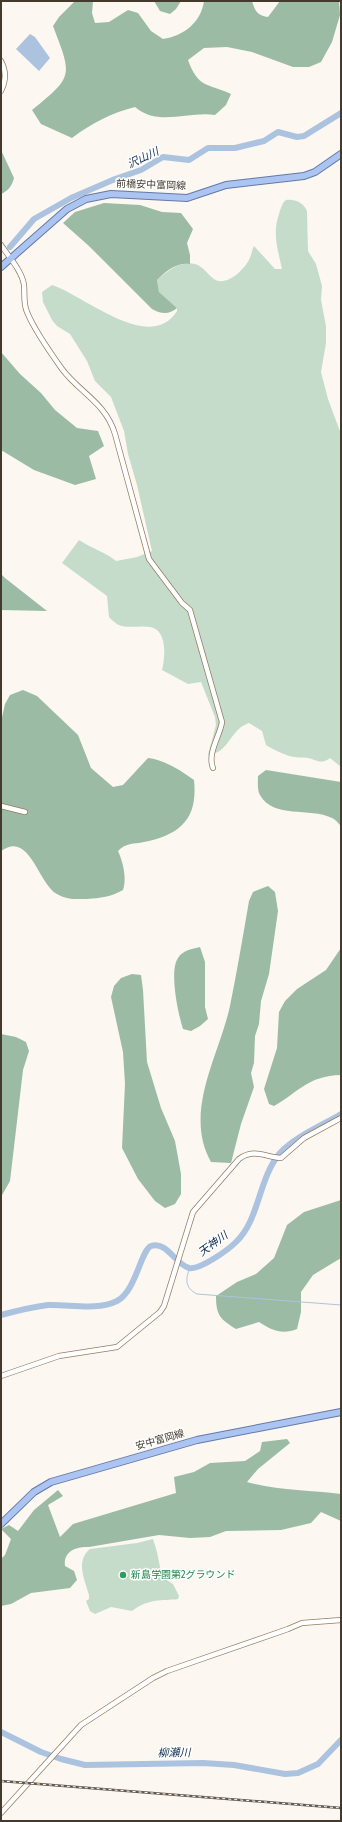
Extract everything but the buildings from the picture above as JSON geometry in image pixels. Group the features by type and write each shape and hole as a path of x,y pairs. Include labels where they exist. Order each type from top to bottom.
{"main road":[{"name":"前橋安中富岡線","path":"1,267 66,209 81,201 111,194 186,198 226,186 304,176 315,172 341,154"},
{"name":"安中富岡線","path":"1,1524 34,1492 51,1482 197,1440 341,1412"}],"street":[{"path":"1,62 6,73 4,85 1,91"},
{"path":"1,245 22,279 25,304 34,325 63,370 88,394 110,420 149,559 182,602 190,610 222,722 212,754 211,762 213,768"},
{"path":"1,806 25,812"},
{"path":"1,1376 60,1356 111,1349 122,1345 161,1310 167,1301 193,1212 239,1159 248,1153 277,1158 304,1138 341,1118"},
{"path":"1,1813 80,1724 153,1678 167,1671 302,1623 341,1620"}],"green space":[{"path":"75,1 93,1 92,13 95,23 109,22 128,10 138,13 151,31 163,39 177,35 190,27 199,16 204,1 252,1 257,12 268,17 280,1 339,1 340,15 332,42 321,62 309,67 293,67 252,52 227,47 204,48 188,60 196,76 200,80 209,86 231,94 226,105 215,115 205,114 174,117 153,116 144,113 135,107 102,119 72,138 41,124 32,110 56,90 62,82 66,66 64,55 53,26 59,17"},
{"path":"154,1 181,1 176,9 170,14 160,11"},
{"path":"1,150 14,178 9,188 1,194"},
{"path":"286,200 298,202 303,205 307,211 308,251 316,264 322,286 321,300 326,326 326,343 321,372 328,399 341,434 341,767 330,758 324,761 319,761 291,756 276,751 266,745 262,731 249,723 240,728 223,748 214,754 208,755 216,725 215,717 201,682 188,684 162,670 164,645 160,633 156,629 150,627 126,627 117,624 109,617 107,596 62,563 79,540 116,561 137,557 152,551 137,485 128,454 124,431 111,397 95,381 87,361 70,334 57,326 52,320 43,302 42,292 52,285 134,325 151,327 165,323 177,311 177,308 159,292 157,280 174,267 190,263 195,264 214,279 224,281 234,277 243,269 249,260 254,246 275,269 282,269 276,242 276,228 281,208"},
{"path":"104,203 140,205 162,212 181,213 193,229 187,243 190,255 190,264 181,264 176,266 168,270 157,280 159,292 177,308 171,312 165,313 152,309 89,246 63,223 75,212"},
{"path":"1,352 20,374 41,393 55,410 77,428 98,431 104,446 89,456 96,479 75,485 34,470 1,450"},
{"path":"1,574 5,578 47,611 1,610"},
{"path":"23,690 37,696 78,735 91,768 113,787 123,785 148,758 166,763 194,780 195,793 193,805 190,814 184,823 168,835 157,839 127,845 118,851 123,865 125,880 123,890 119,892 105,897 92,899 75,899 64,897 57,894 50,888 33,861 19,847 11,846 1,851 1,722 5,704 10,695"},
{"path":"266,770 341,782 341,826 335,820 323,815 283,810 266,802 259,793 258,776"},
{"path":"268,886 275,892 278,911 269,974 261,1001 259,1024 255,1036 254,1063 251,1073 254,1087 241,1124 231,1163 211,1162 203,1143 201,1124 202,1104 206,1084 230,1006 249,901 253,892"},
{"path":"200,947 205,962 205,1007 208,1019 191,1031 183,1029 175,992 174,972 175,964 182,953"},
{"path":"341,948 341,1075 320,1078 312,1081 274,1106 269,1104 264,1089 277,1048 279,1012 285,1001 297,989 326,970"},
{"path":"132,974 141,975 147,1062 161,1108 175,1141 181,1174 181,1194 175,1204 165,1208 155,1201 138,1179 122,1148 125,1084 123,1052 111,997 114,986 121,978"},
{"path":"1,1034 16,1037 26,1042 29,1051 23,1070 10,1181 1,1197"},
{"path":"341,1200 341,1258 313,1275 301,1292 301,1312 297,1329 282,1332 259,1322 236,1329 226,1322 218,1312 216,1296 237,1282 256,1274 274,1258 287,1225 304,1212"},
{"path":"287,1439 290,1443 258,1469 247,1482 282,1489 341,1494 341,1521 321,1512 311,1523 281,1530 226,1531 210,1537 190,1538 159,1535 89,1547 80,1547 72,1550 66,1557 65,1561 65,1566 74,1571 77,1580 70,1588 31,1593 11,1604 1,1606 1,1559 5,1555 11,1539 1,1529 9,1525 18,1531 34,1510 58,1490 63,1496 48,1505 60,1537 73,1524 176,1493 174,1477 194,1472 210,1463 245,1461 260,1451 262,1442"},
{"name":"新島学園第2グラウンド","path":"153,1539 162,1577 173,1584 179,1596 178,1599 149,1602 140,1605 132,1611 111,1607 95,1614 90,1611 86,1601 89,1599 89,1595 82,1571 85,1554 90,1549 137,1543"}],"water":[{"path":"30,34 35,37 50,58 39,71 16,49"}],"waterway":[{"name":"沢山川","path":"10,247 34,219 71,198 115,179 141,170 163,157 189,160 208,148 235,148 264,141 278,132 297,137 304,136 341,113"},
{"name":"天神川","path":"1,1315 48,1305 101,1306 117,1301 124,1296 129,1289 147,1249 151,1246 157,1245 162,1247 184,1266 189,1268 200,1266 214,1259 236,1242 244,1233 255,1211 267,1175 280,1153 293,1141 341,1114"},
{"path":"190,1268 187,1276 187,1283 190,1289 197,1294 341,1305"},
{"name":"柳瀬川","path":"1,1732 41,1752 85,1765 203,1763 234,1765 285,1774 298,1773 318,1764 341,1740"}],"railway":[{"path":"1,1781 341,1808"}],"place":[{"name":"新島学園第2グラウンド","path":"123,1575"}]}
